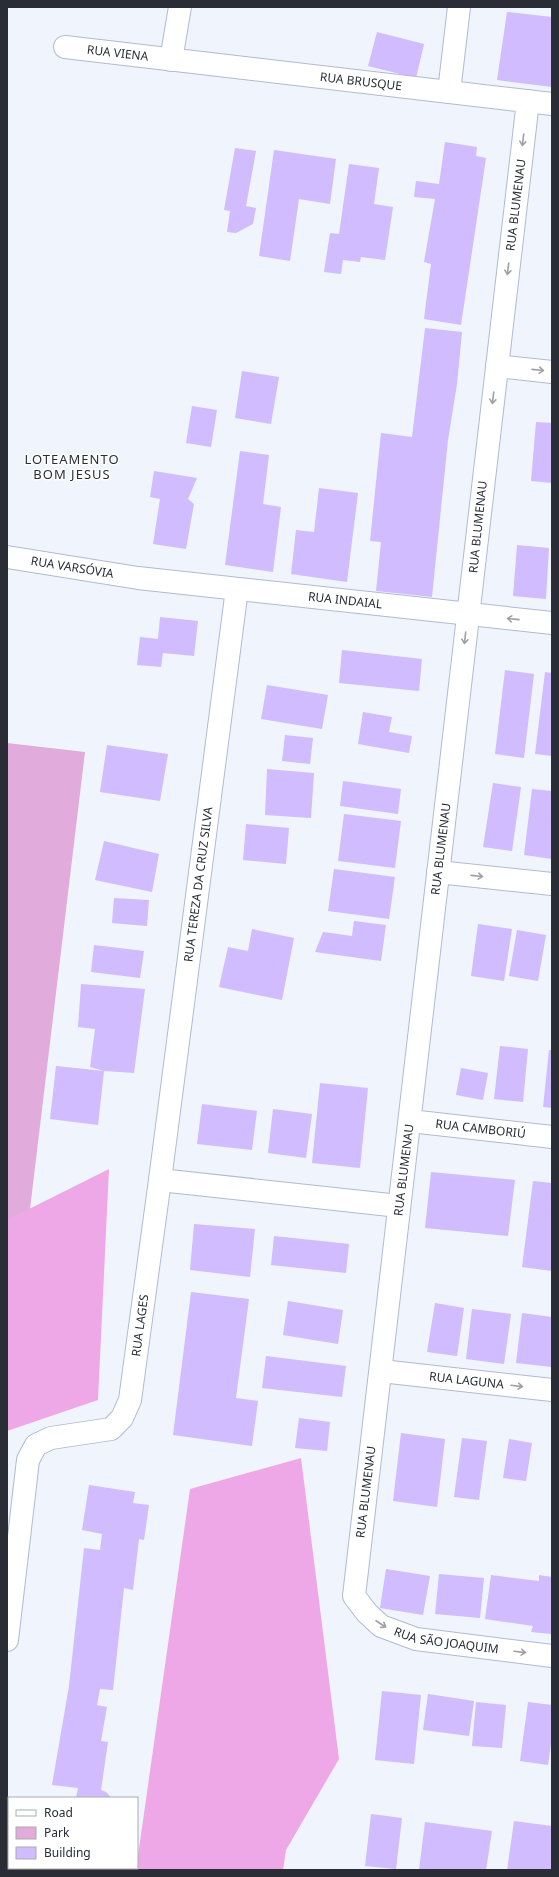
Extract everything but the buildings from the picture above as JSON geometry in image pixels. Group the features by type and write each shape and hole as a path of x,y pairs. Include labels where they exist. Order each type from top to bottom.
{"street":[{"path":"171,60 180,7"},
{"path":"449,92 459,7"},
{"name":"RUA VIENA","path":"65,47 171,60"},
{"name":"RUA BRUSQUE","path":"171,60 552,104"},
{"name":"RUA BLUMENAU","path":"354,1596 528,101"},
{"path":"497,366 552,372"},
{"name":"RUA VARSÓVIA","path":"7,557 138,578"},
{"name":"RUA INDAIAL","path":"138,578 552,623"},
{"name":"RUA TEREZA DA CRUZ SILVA","path":"160,1180 236,589"},
{"path":"438,872 552,884"},
{"name":"RUA CAMBORIÚ","path":"410,1121 552,1137"},
{"path":"160,1180 399,1206"},
{"name":"RUA LAGES","path":"7,1640 28,1460 36,1445 51,1438 111,1429 122,1418 130,1400 160,1180"},
{"name":"RUA LAGUNA","path":"381,1371 552,1390"},
{"name":"RUA SÃO JOAQUIM","path":"354,1596 367,1613 382,1626 416,1639 552,1656"}],"green space":[{"path":"7,743 85,752 30,1209 7,1221"}],"shaded area":[{"path":"109,1169 98,1400 7,1431 7,1220"},
{"path":"301,1458 339,1759 286,1850 283,1870 136,1870 138,1869 138,1856 190,1489"}],"district":[{"name":"LOTEAMENTO BOM JESUS","path":"72,466"}]}
